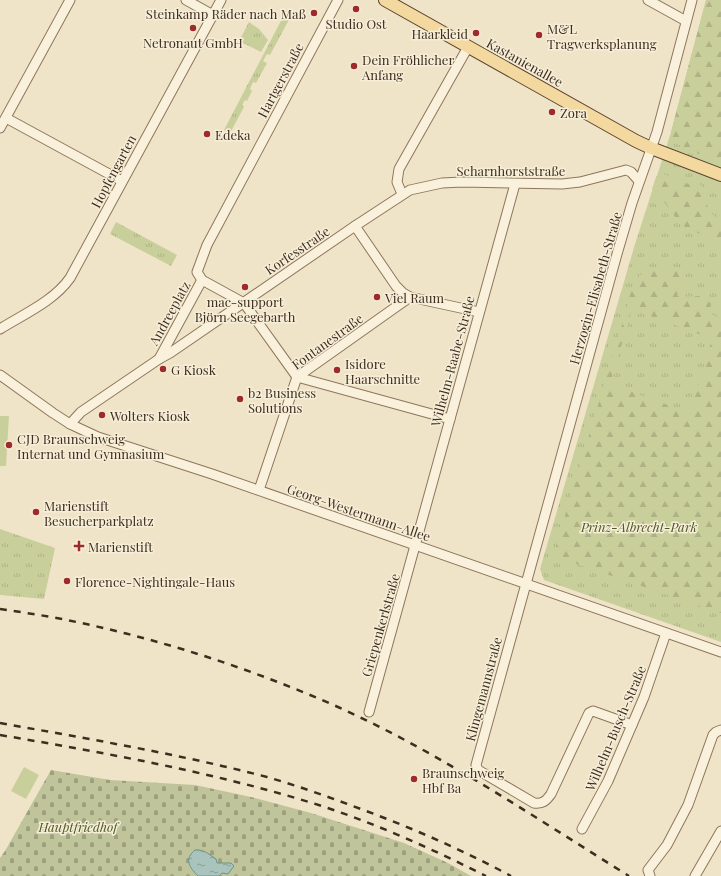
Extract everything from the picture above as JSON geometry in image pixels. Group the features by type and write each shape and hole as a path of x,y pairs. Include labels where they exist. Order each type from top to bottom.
{"main road":[{"name":"Kastanienallee","path":"385,0 651,148"},
{"path":"651,148 721,175"},
{"path":"651,148 668,162 721,183"}],"street":[{"path":"0,128 70,0"},
{"path":"186,0 213,15"},
{"name":"Hopfengarten","path":"0,329 52,297 66,284 221,0"},
{"name":"Hartgerstraße","path":"202,280 197,272 207,245 338,0"},
{"path":"648,0 686,21"},
{"name":"Herzogin-Elisabeth-Straße","path":"525,584 617,254 639,182 659,126 692,0"},
{"path":"402,194 397,182 399,169 468,47"},
{"path":"6,118 122,181"},
{"name":"Scharnhorststraße","path":"402,194 410,190 442,183 562,184 580,182 626,170 631,172 639,182"},
{"name":"Wilhelm-Raabe-Straße","path":"416,545 515,184"},
{"name":"Korfesstraße","path":"70,424 81,412 244,303 402,194"},
{"path":"355,226 396,286 403,293 410,297 479,312"},
{"name":"Andreeplatz","path":"159,359 202,280 244,303"},
{"name":"Fontanestraße","path":"259,490 297,377 410,297"},
{"path":"244,303 297,377 450,419"},
{"name":"Georg-Westermann-Allee","path":"0,375 70,424 98,437 142,450 259,490 721,652"},
{"name":"Griepenkerlstraße","path":"369,712 416,545"},
{"name":"Klingemannstraße","path":"525,584 476,765 478,770 534,804 541,804 547,800 551,794 589,712 593,711 632,725"},
{"name":"Wilhelm-Busch-Straße","path":"582,829 608,781 644,697 666,633"},
{"path":"649,873 680,822 688,805 713,735 721,730"},
{"path":"695,876 721,831"}],"green space":[{"name":"Prinz-Albrecht-Park","path":"706,0 721,0 721,642 544,580 540,569 635,244 671,132"},
{"path":"706,0 721,0 721,161 687,150 676,143 671,132"},
{"path":"285,13 291,16 270,55 267,54 263,61 267,63 256,83 253,82 250,89 252,91 247,101 245,100 242,105 244,107 230,133 224,130"},
{"path":"249,22 259,29 268,40 261,52 239,41"},
{"path":"661,173 696,187 698,184 701,185 705,200 710,210 716,218 721,220 721,239 700,234 681,225 665,203 652,189 656,177"},
{"path":"116,222 177,255 171,266 110,234"},
{"path":"659,266 671,272 677,271 684,280 677,296 699,296 711,303 710,314 719,317 720,332 721,321 721,613 553,556 633,285 636,280 647,270","holes":["632,309 712,339 690,413 610,384"]},
{"path":"0,416 9,416 6,466 0,466"},
{"path":"0,529 55,548 44,599 0,595"},
{"path":"24,767 39,775 26,799 11,791"},
{"name":"Hauptfriedhof","path":"51,770 110,780 195,785 251,797 311,813 404,843 448,863 471,876 0,876 0,858"}],"water":[{"path":"195,850 201,850 207,853 216,859 217,863 231,863 234,866 228,874 222,873 219,876 198,876 189,863 190,857"}],"railway":[{"path":"0,609 62,619 133,635 168,645 271,679 338,707 376,725 450,765 629,876"},
{"path":"0,723 167,754 267,777 340,801 411,829 472,856 511,876"},
{"path":"0,735 188,770 299,799 394,833 486,876"}],"place":[{"name":"Studio Ost","path":"356,9"},
{"name":"Steinkamp Räder nach Maß","path":"314,13"},
{"name":"Netronaut GmbH","path":"193,28"},
{"name":"Haarkleid","path":"476,33"},
{"name":"M&L Tragwerksplanung","path":"539,35"},
{"name":"Dein Fröhlicher Anfang","path":"354,66"},
{"name":"Zora","path":"552,112"},
{"name":"Edeka","path":"207,134"},
{"name":"mac-support Björn Seegebarth","path":"245,287"},
{"name":"Viel Raum","path":"377,297"},
{"name":"G Kiosk","path":"163,369"},
{"name":"Isidore Haarschnitte","path":"337,370"},
{"name":"b2 Business Solutions","path":"240,399"},
{"name":"Wolters Kiosk","path":"102,415"},
{"name":"CJD Braunschweig Internat und Gymnasium","path":"9,445"},
{"name":"Marienstift Besucherparkplatz","path":"36,512"},
{"name":"Marienstift","path":"79,546"},
{"name":"Florence-Nightingale-Haus","path":"67,581"},
{"name":"Braunschweig Hbf Ba","path":"414,779"}]}
